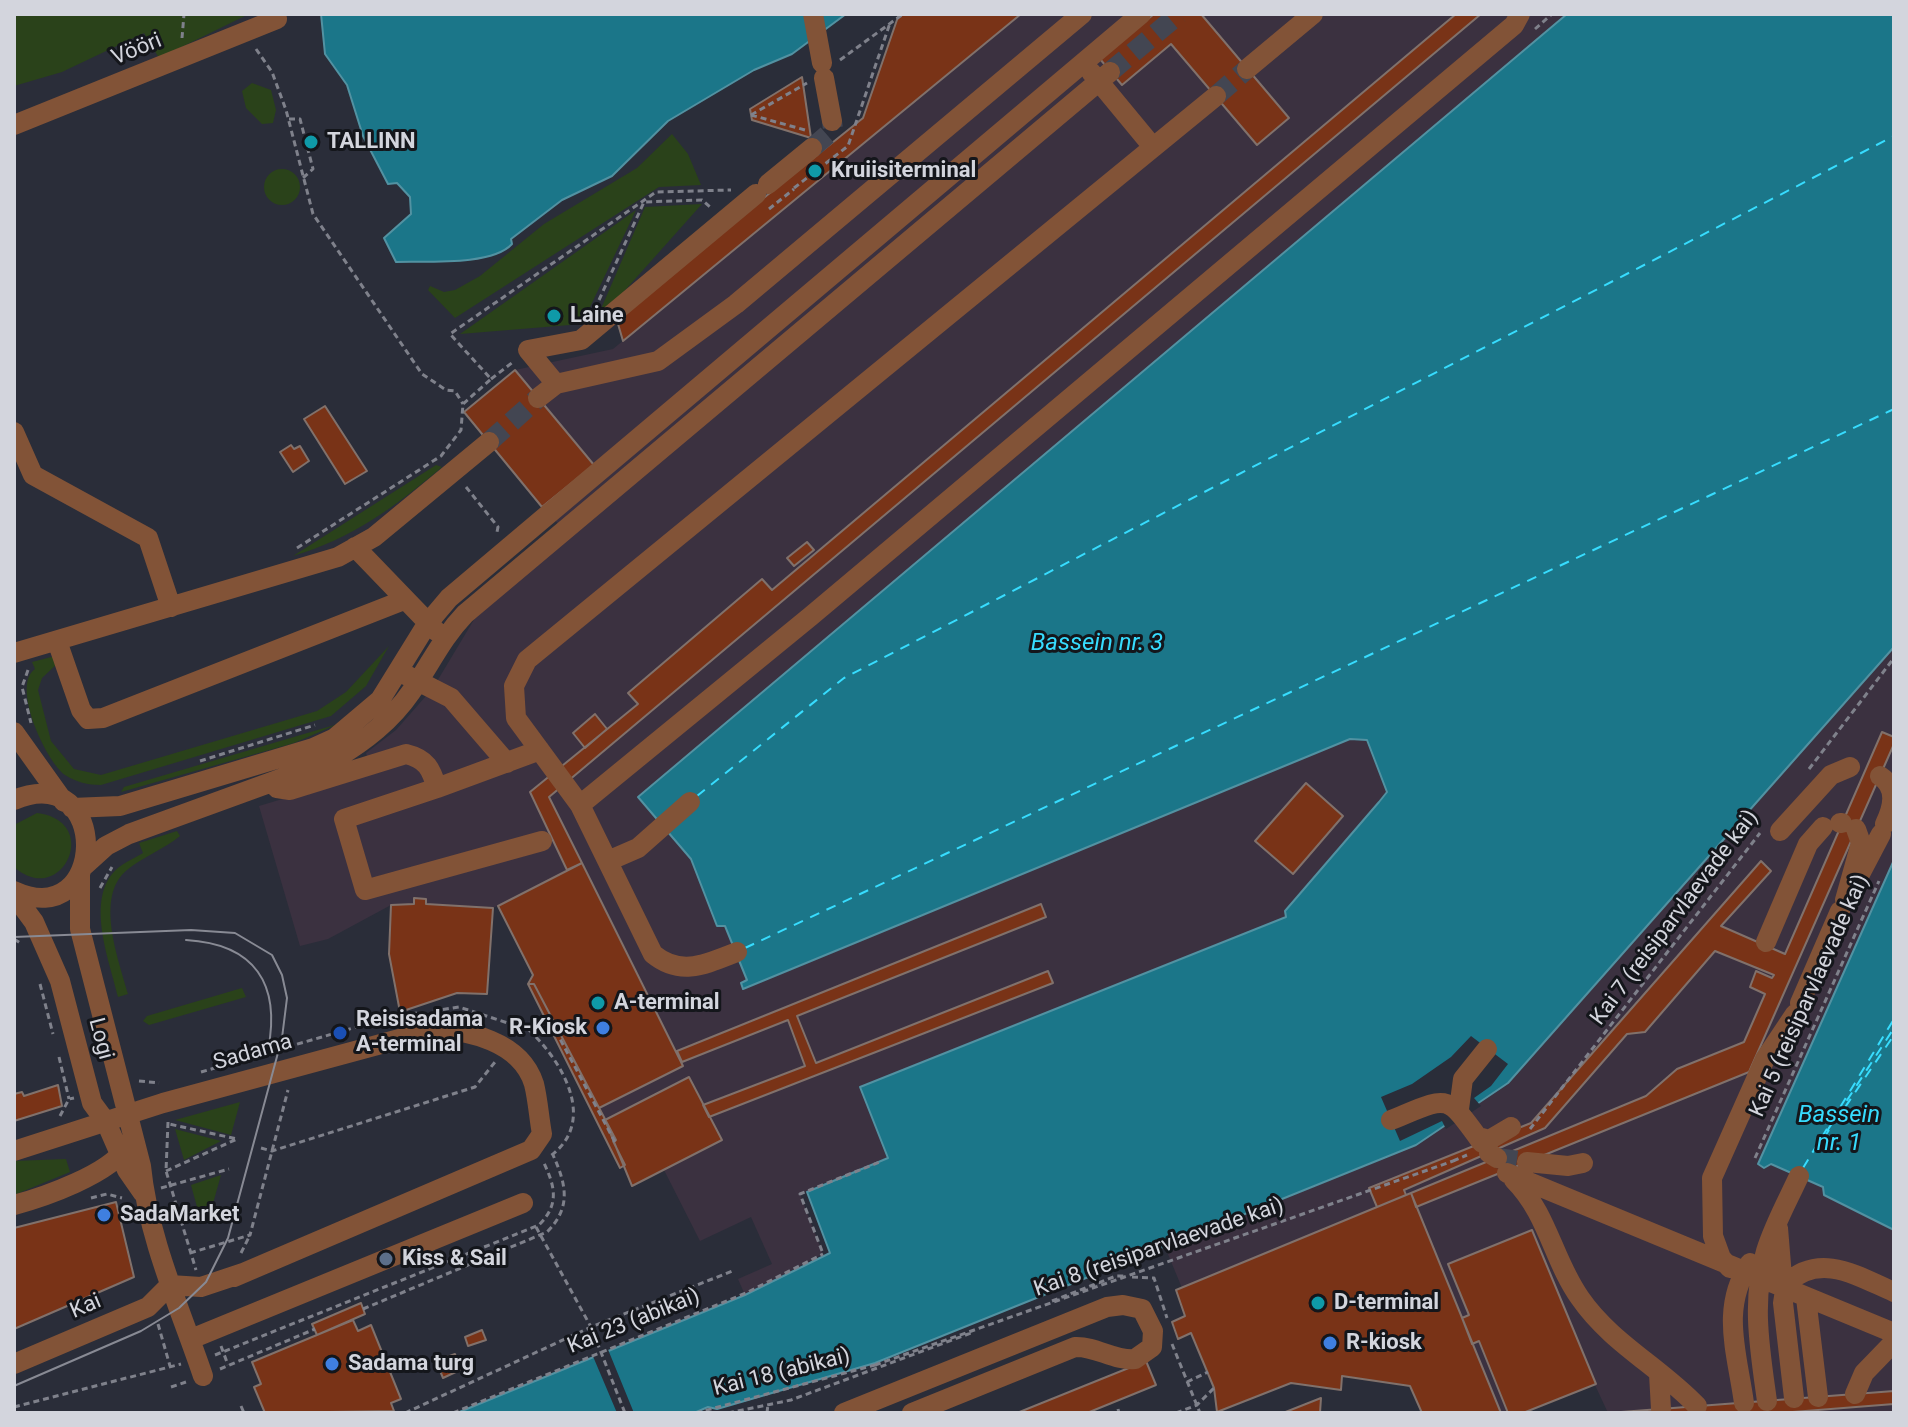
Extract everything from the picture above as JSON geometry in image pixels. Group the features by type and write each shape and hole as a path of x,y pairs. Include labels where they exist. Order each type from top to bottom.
{"street":[{"path":"556,384 528,350 581,340 762,189 821,134 813,14"},
{"path":"538,398 556,384 658,361 736,304 1082,14"},
{"path":"14,800 40,795 68,805 120,806 313,748 351,727 367,713 435,630 460,589 1141,14"},
{"path":"1247,69 1313,14"},
{"path":"580,805 1041,424 1514,25 1520,14"},
{"name":"Vööri","path":"14,125 277,19"},
{"path":"1083,63 1104,77 1153,147"},
{"path":"14,893 35,897 60,892 106,846 129,834 335,759 367,740 392,716 418,681 435,630 476,604 1104,77"},
{"path":"737,952 704,965 685,968 667,965 653,954 580,805 516,718 514,686 527,660 1216,96"},
{"path":"14,432 33,475 148,538 171,607"},
{"path":"18,652 338,557 374,537 447,464 489,442"},
{"path":"355,547 435,630"},
{"path":"57,641 81,710 88,719 103,718 404,600"},
{"path":"399,672 451,698 507,763"},
{"path":"24,732 68,805"},
{"path":"540,750 344,819 365,890 542,841"},
{"path":"261,786 290,790 406,754 422,757 431,769 437,788"},
{"path":"1737,1270 1721,1258 1713,1236 1712,1178 1765,1059 1797,1008 1846,899 1883,829 1892,793 1891,785 1865,771 1831,775 1774,827"},
{"path":"608,861 638,848 690,802"},
{"name":"Logi","path":"68,805 86,830 80,929 130,1124 143,1193 170,1285 203,1376"},
{"path":"1766,942 1808,844 1840,826 1862,837 1846,899"},
{"name":"Logi","path":"14,893 34,922 60,981 92,1103 106,1122 119,1157 143,1193"},
{"name":"Sadama","path":"14,1151 67,1129 106,1122 130,1124 163,1103 429,1031 456,1029 478,1034 504,1049"},
{"path":"234,1277 537,1145 542,1134 533,1083 525,1067 504,1049"},
{"path":"1459,1109 1463,1079 1487,1049"},
{"path":"67,1129 83,1123 92,1103"},
{"path":"1391,1120 1434,1104 1448,1104 1459,1109 1490,1153 1538,1208 1580,1298 1615,1337 1697,1406"},
{"path":"14,1205 87,1177 119,1157 130,1124"},
{"path":"1490,1153 1489,1140 1516,1130"},
{"path":"1490,1153 1737,1270 1894,1333"},
{"path":"1527,1162 1568,1166 1583,1163"},
{"path":"170,1285 201,1287 234,1277 480,1172"},
{"path":"1744,1403 1732,1309 1737,1270 1779,1219 1799,1176 1768,1245 1760,1283 1757,1325 1767,1401"},
{"path":"191,1339 523,1203"},
{"path":"1779,1219 1795,1408"},
{"path":"1783,1289 1798,1275 1828,1267 1894,1292"},
{"name":"Kai","path":"14,1364 148,1307 170,1285"},
{"path":"1806,1298 1819,1407"},
{"path":"844,1413 1107,1307 1123,1305 1142,1309 1153,1331 1152,1347 1135,1359 1075,1347 912,1413"},
{"path":"1854,1405 1864,1373 1894,1342"},
{"path":"1659,1374 1661,1409"}],"path":[{"path":"822,168 848,146 890,23"},
{"path":"247,31 272,72 289,119 313,214 331,236 388,328 405,346 422,374 446,390 455,391 463,404 461,430 447,464 293,551"},
{"path":"819,74 751,115 821,134"},
{"path":"289,119 300,119 313,169 303,178"},
{"path":"491,379 450,334 656,192"},
{"path":"644,202 702,200"},
{"path":"594,312 644,202"},
{"path":"463,404 528,350"},
{"path":"447,464 498,527 495,539"},
{"path":"18,652 28,669 22,687 24,732"},
{"path":"1807,772 1894,658"},
{"path":"188,764 321,723"},
{"name":"Kai 7 (reisiparvlaevade kai)","path":"1516,1130 1534,1127 1774,827"},
{"name":"Kai 5 (reisiparvlaevade kai)","path":"1755,1158 1881,876"},
{"path":"39,983 55,1042"},
{"path":"529,1030 552,1022 615,1142"},
{"path":"363,1309 540,1236 555,1225 564,1209 564,1181 553,1155 572,1130 574,1113 567,1081 553,1053 529,1030 512,1023"},
{"path":"261,1148 272,1151 475,1087 520,1026"},
{"path":"59,1057 69,1099"},
{"path":"141,1080 157,1084 163,1103 168,1124 166,1171 201,1287"},
{"path":"190,1253 250,1235 290,1082"},
{"path":"166,1171 237,1139 168,1124"},
{"name":"Kai 8 (reisiparvlaevade kai)","path":"875,1365 1453,1161 1490,1153"},
{"name":"Kai 23 (abikai)","path":"453,1413 746,1293 823,1253 800,1194 882,1161"},
{"path":"143,1193 229,1169"},
{"path":"87,1177 96,1197"},
{"path":"536,1227 591,1327 625,1413"},
{"path":"405,1413 591,1327 735,1270"},
{"path":"228,1365 315,1329"},
{"name":"Kai 18 (abikai)","path":"696,1413 875,1365"},
{"path":"1187,1382 1208,1372"},
{"path":"1176,1413 1197,1405 1214,1388"},
{"path":"427,1404 430,1413"},
{"path":"767,1413 768,1404"},
{"path":"1197,1405 1200,1413"},
{"path":"241,1406 244,1413"}],"shaded area":[{"path":"1021,14 1568,14 638,797 691,859 717,926 725,925 748,980 741,983 744,989 1350,739 1366,740 1387,792 1287,917 1059,1009 888,1159 800,1194 823,1254 745,1295 738,1279 772,1264 751,1217 700,1241 664,1170 689,1078 605,1120 599,1108 683,1065 582,864 493,908 426,904 426,899 415,898 414,904 391,905 328,939 300,946 259,806 372,772 366,753 396,730 433,688 475,618 570,536 542,507 593,465 515,370 613,349"},
{"path":"1894,646 1894,860 1758,1164 1771,1164 1823,1187 1825,1195 1894,1230 1894,1413 1608,1413 1595,1385 1524,1413 1501,1413 1411,1193 1182,1288 1165,1247 1416,1145 1508,1083"}],"green space":[{"path":"14,14 249,14 159,58 144,33 62,72 14,86"},
{"path":"252,83 271,90 276,110 273,123 262,124 246,108 242,91"},
{"path":"672,134 688,154 701,185 659,187 455,318 428,290 430,286 444,292 455,290 480,276 544,224 637,168"},
{"path":"282,169 295,174 300,187 295,200 282,205 269,200 264,187 269,174"},
{"path":"702,204 594,325 645,207"},
{"path":"636,210 582,324 460,334"},
{"path":"436,465 442,467 372,520 335,540 293,556"},
{"path":"389,646 366,686 331,716 101,785 73,780 57,767 40,739 29,706 27,690 29,678 35,669 32,662 55,656 58,663 42,678 38,690 51,741 74,769 101,775 317,711 346,692"},
{"path":"338,724 294,743 121,792 124,787"},
{"path":"37,813 57,819 68,831 71,845 68,859 60,870 47,877 31,877 14,867 14,825"},
{"path":"177,831 180,836 127,870 117,882 112,896 112,929 128,994 118,997 101,918 105,887 115,870 143,853 139,843"},
{"path":"242,988 246,997 149,1025 143,1021 147,1016"},
{"path":"240,1102 231,1135 175,1120"},
{"path":"175,1129 221,1141 184,1160"},
{"path":"66,1159 70,1172 14,1195 14,1161"},
{"path":"221,1175 210,1214 200,1218 191,1185"}],"water":[{"path":"321,14 846,14 792,54 754,70 668,121 612,176 562,200 511,239 512,244 503,251 458,261 396,262 384,238 411,214 410,197 397,183 388,184 363,136 347,85 325,54"},
{"name":"Bassein nr. 3","path":"1567,14 1894,14 1894,647 1508,1083 1416,1145 875,1363 717,1409 708,1407 694,1413 457,1413 745,1295 830,1253 807,1192 888,1158 860,1087 1286,917 1285,911 1387,792 1367,740 1350,739 743,989 741,983 747,980 725,926 717,926 691,859 638,797"},
{"name":"Bassein nr. 1","path":"1894,860 1894,1230 1824,1195 1823,1187 1771,1164 1764,1168 1758,1164"}],"pier":[{"path":"1471,1036 1508,1064 1491,1086 1474,1098 1481,1106 1446,1129 1442,1121 1400,1141 1381,1097 1412,1084 1451,1057"},
{"path":"607,1347 634,1413 617,1413 592,1354"}],"building":[{"name":"Kruiisiterminal","path":"899,14 1021,14 623,341 616,317 863,118"},
{"path":"1154,14 1201,14 1289,118 1257,145 1171,44 1122,85 1100,59"},
{"path":"1456,14 1481,14 549,797 582,863 567,870 530,792 638,704 628,693 762,579 772,590"},
{"path":"802,77 811,138 752,120 750,109"},
{"path":"515,370 594,465 542,507 464,412"},
{"path":"325,406 367,471 345,484 304,419"},
{"path":"291,445 294,449 300,446 309,461 293,472 280,452"},
{"path":"807,542 814,550 794,566 787,558"},
{"path":"595,714 607,729 585,748 573,733"},
{"path":"1882,732 1894,737 1894,744 1749,1072 1416,1207 1411,1193 1646,1096 1677,1069 1744,1042 1765,994 1750,987 1756,971 1772,978 1774,975 1715,951 1645,1032 1627,1034 1545,1128 1404,1190 1406,1195 1377,1207 1369,1188 1531,1123 1761,861 1771,871 1721,926 1785,954"},
{"path":"1306,783 1343,816 1293,874 1255,841"},
{"name":"A-terminal","path":"582,863 683,1066 599,1108 534,984 528,984 533,975 498,906"},
{"path":"414,898 426,899 426,904 493,908 487,994 457,993 400,1012 389,954 391,905 414,904"},
{"path":"1041,904 1046,917 797,1016 816,1063 1048,971 1053,983 709,1117 703,1105 805,1066 788,1020 682,1062 677,1051"},
{"path":"528,984 534,984 616,1140 613,1141 625,1165 620,1168"},
{"path":"689,1077 722,1140 632,1186 605,1120"},
{"path":"58,1085 62,1106 14,1121 14,1094 22,1092 24,1096"},
{"name":"D-terminal","path":"1411,1193 1501,1413 1422,1413 1410,1386 1342,1376 1341,1390 1291,1383 1217,1412 1214,1388 1191,1333 1178,1339 1172,1322 1185,1316 1176,1290"},
{"path":"116,1202 134,1277 14,1329 14,1228"},
{"path":"1532,1230 1596,1384 1523,1413 1508,1413 1479,1341 1472,1344 1462,1318 1469,1315 1448,1264"},
{"path":"361,1303 365,1314 317,1335 312,1324"},
{"path":"353,1320 358,1331 371,1325 401,1399 391,1403 394,1411 265,1413 254,1387 261,1384 252,1362"},
{"path":"482,1330 486,1340 468,1346 465,1337"},
{"path":"455,1354 460,1370 443,1378 436,1361"},
{"path":"1146,1361 1156,1385 1087,1413 1017,1413"},
{"path":"1894,1391 1894,1404 1780,1413 1608,1413"},
{"path":"1321,1398 1320,1413 1283,1413"}],"ferry route":[{"path":"697,796 844,678 1894,136"},
{"path":"745,948 1894,409"},
{"path":"1803,1168 1894,1019"},
{"path":"1827,1131 1894,1028"},
{"path":"1835,1122 1894,1035"},
{"path":"1815,1152 1829,1130"}],"tunnel":[{"path":"1110,72 1179,14"},
{"path":"1216,96 1247,69"},
{"path":"812,148 833,130 832,121"},
{"path":"489,442 538,398"},
{"path":"1497,1158 1527,1162"}],"tram line":[{"path":"14,937 191,930 235,933 272,955 282,975 287,998 282,1038 228,1238 206,1282 179,1308 141,1331 14,1386"},
{"path":"186,940 230,950 246,959 258,972 266,987 270,1006 268,1050"}],"place":[{"name":"TALLINN","path":"311,142"},
{"name":"Kruiisiterminal","path":"815,171"},
{"name":"Laine","path":"554,316"},
{"name":"A-terminal","path":"598,1003"},
{"name":"R-Kiosk","path":"603,1028"},
{"name":"Reisisadama A-terminal","path":"340,1033"},
{"name":"SadaMarket","path":"104,1215"},
{"name":"Kiss & Sail","path":"386,1259"},
{"name":"D-terminal","path":"1318,1303"},
{"name":"R-kiosk","path":"1330,1343"},
{"name":"Sadama turg","path":"332,1364"}]}
